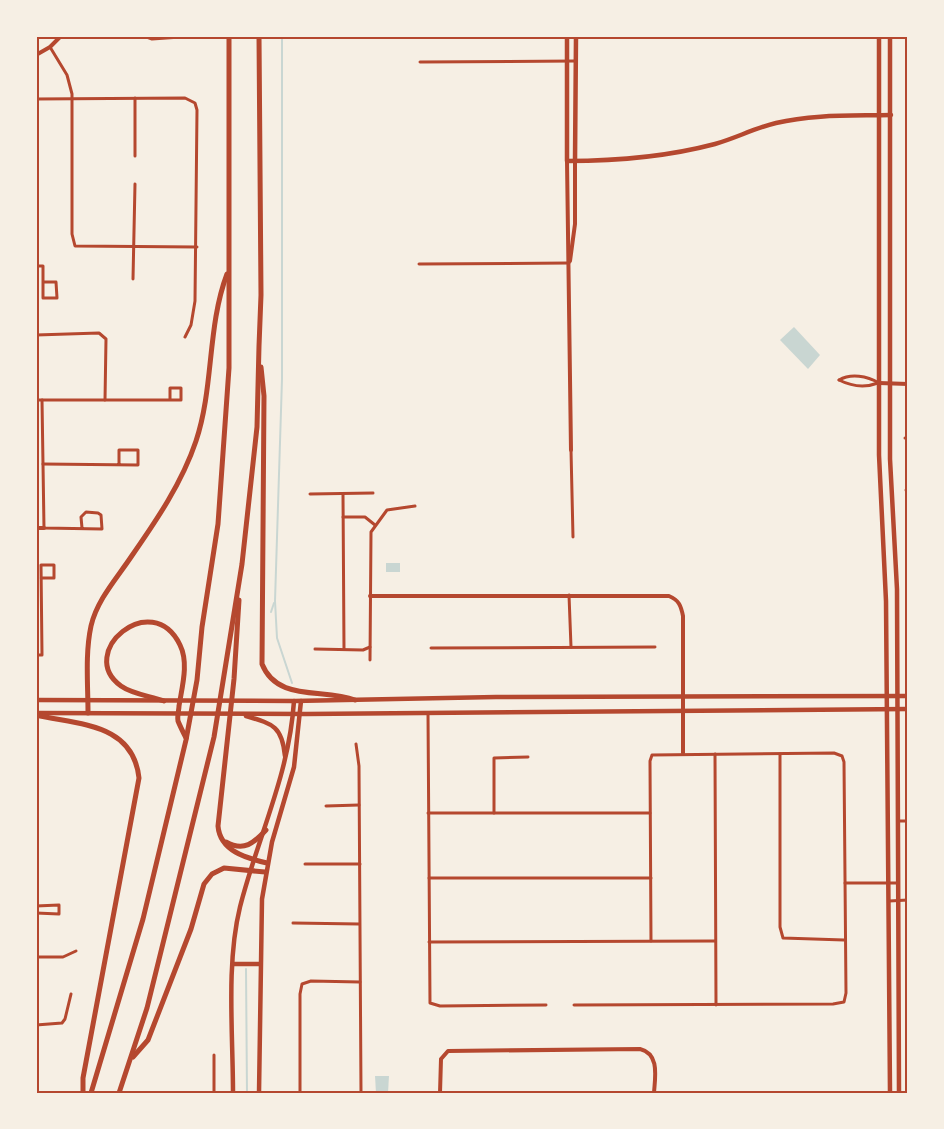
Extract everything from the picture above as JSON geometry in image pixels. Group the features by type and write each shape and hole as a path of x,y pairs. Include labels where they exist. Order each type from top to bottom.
{"highway":[{"path":"91,1093 143,919 198,680 202,626 218,524 229,368 228,36"},
{"path":"259,36 259,346 257,427 242,564 234,679 218,816 218,831 231,849 255,860 267,863"},
{"path":"88,713 87,668 91,625 96,611 178,484 196,441 206,401 218,298 229,268"},
{"path":"259,346 264,396 262,664 267,676 280,687 344,696 355,700"},
{"path":"119,1093 132,1059 147,1008 214,737 242,564"},
{"path":"164,701 124,688 113,678 107,658 113,640 120,631 139,623 156,625 167,630 174,637 183,652 183,680 178,719 186,736"},
{"path":"36,714 110,732 125,744 138,768 139,778 83,1078 84,1093"},
{"path":"222,839 236,847 248,846 266,830"},
{"path":"132,1059 148,1040 191,929 204,884 212,874 224,868 266,872"}],"main road":[{"path":"567,36 567,161 648,158 712,145 790,121 819,117 891,115"},
{"path":"575,161 576,36"},
{"path":"879,36 879,383 881,506 886,601 885,696 889,883 890,1093"},
{"path":"890,36 890,484 898,589 898,1093"},
{"path":"36,700 301,701 683,696 747,698 908,696"},
{"path":"233,1093 233,964 240,908 266,830 285,756 290,745 294,701"},
{"path":"259,1093 260,922 267,863 292,778 301,701"},
{"path":"36,714 242,715 908,709"},
{"path":"242,715 276,728 283,740 285,756"},
{"path":"233,964 260,964"}],"street":[{"path":"36,55 50,47 61,36"},
{"path":"144,36 152,39 195,36"},
{"path":"50,47 67,74 72,98 72,241 75,246 197,246"},
{"path":"420,62 576,61"},
{"path":"135,98 135,156"},
{"path":"36,99 185,98 192,100 197,110 197,246 194,315 185,337"},
{"path":"567,161 567,254 569,263"},
{"path":"572,537 569,263 575,224 575,161"},
{"path":"133,280 135,184"},
{"path":"419,264 569,263"},
{"path":"36,266 43,266 43,282 43,298 56,298 56,282 43,282"},
{"path":"36,335 98,333 104,336 106,339 105,400"},
{"path":"879,383 870,377 846,376 838,380 847,384 870,386 879,383 908,384"},
{"path":"36,400 170,400 181,400 181,388 170,388 170,400"},
{"path":"42,400 44,528"},
{"path":"43,464 138,465 138,450 119,450 119,464"},
{"path":"310,494 373,493"},
{"path":"342,494 344,649"},
{"path":"370,660 371,532 387,510 414,506"},
{"path":"36,528 102,529 101,515 86,512 81,516 82,528"},
{"path":"343,517 365,517 375,525"},
{"path":"36,655 42,655 41,578 41,565 54,565 54,578 41,578"},
{"path":"370,596 570,594 669,596 675,598 681,605 683,616 683,753"},
{"path":"570,594 571,647"},
{"path":"315,649 364,650 370,647"},
{"path":"431,648 655,647"},
{"path":"428,712 428,942 430,1003 440,1006 546,1005"},
{"path":"356,744 359,766 360,805 361,1093"},
{"path":"574,1006 833,1004 844,1002 846,993 844,940 844,762 842,756 834,753 683,753 652,755 650,813 651,941"},
{"path":"715,754 716,1005"},
{"path":"780,754 780,927 782,938 844,940"},
{"path":"494,813 494,758 528,757"},
{"path":"326,806 360,805"},
{"path":"428,813 650,813"},
{"path":"898,820 908,821"},
{"path":"305,864 360,864"},
{"path":"429,878 651,878"},
{"path":"845,883 898,882"},
{"path":"889,901 908,900"},
{"path":"36,906 59,905 59,914 36,913"},
{"path":"294,923 359,924"},
{"path":"428,942 715,941"},
{"path":"36,957 63,957 76,951"},
{"path":"300,1093 300,994 302,984 311,981 360,982"},
{"path":"36,1025 53,1026 62,1023 65,1019 71,994"},
{"path":"440,1093 440,1059 443,1054 454,1050 640,1049 650,1054 655,1064 654,1093"},
{"path":"214,1056 214,1093"}],"shaded area":[{"path":"794,327 820,355 808,369 780,340"},
{"path":"386,563 400,563 400,572 386,572"},
{"path":"375,1076 389,1076 388,1093 376,1093"}],"waterway":[{"path":"282,36 282,379 275,601 277,638 292,683"},
{"path":"271,612 274,603"},
{"path":"246,969 247,1093"}]}
